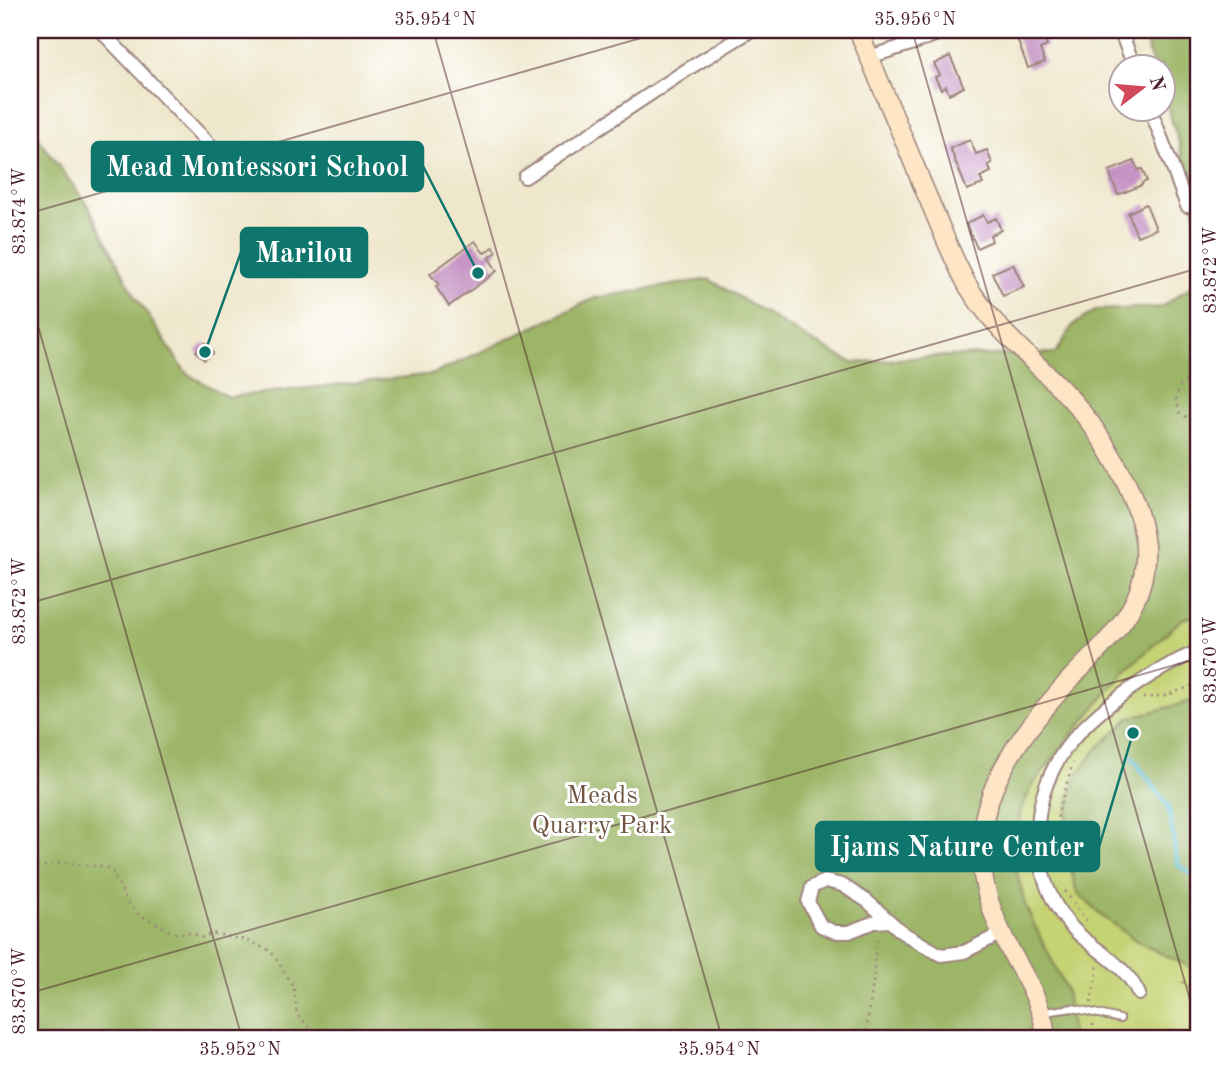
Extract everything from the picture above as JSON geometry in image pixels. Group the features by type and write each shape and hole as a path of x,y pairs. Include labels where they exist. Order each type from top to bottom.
{"street":[{"path":"100,30 237,173"},
{"path":"524,177 752,30"},
{"path":"858,30 968,286 1000,328 1077,406 1096,431 1134,499 1144,535 1145,559 1140,587 1129,614 1030,729 999,778 989,801 981,839 981,865 988,899 1002,933 1037,998 1046,1038"},
{"path":"869,57 947,30"},
{"path":"1120,30 1129,52"},
{"path":"1155,122 1187,206"},
{"path":"1139,994 1126,972 1082,937 1056,906 1040,866 1037,838 1043,795 1060,757 1075,737 1093,720 1136,685 1199,651"},
{"path":"889,921 874,922 849,932 835,932 821,926 808,902 812,887 825,881 842,885 867,901 903,933 941,955 964,952 1002,933"}],"lane":[{"path":"1042,1012 1073,1008 1120,1019"}],"path":[{"path":"1199,382 1192,379 1180,384 1176,400 1180,413 1192,420 1199,420"},
{"path":"1140,698 1168,695 1199,683"},
{"path":"1052,851 1060,805 1077,755"},
{"path":"30,868 66,863 106,867 113,873 127,902 137,913 170,931 179,934 193,933 203,938 211,933 245,940 271,951 294,987 298,1015 321,1038"},
{"path":"1062,888 1095,935 1098,960 1091,999 1093,1038"},
{"path":"865,1038 876,944 889,921"},
{"path":"1182,982 1199,992"}],"green space":[{"path":"1145,30 1199,30 1199,232 1172,122 1176,122 1176,52 1148,51"},
{"name":"Meads Quarry Park","path":"30,127 89,207 135,296 186,373 228,397 434,374 595,298 709,279 853,363 922,357 1056,353 1073,325 1097,310 1161,307 1199,281 1199,615 1182,619 1125,671 1032,786 1020,812 1016,869 1026,908 1066,989 1072,1038 30,1038"},
{"path":"1199,424 1199,1038 1065,1038 1036,955 1001,833"},
{"path":"1199,699 1199,971 1141,944 1102,916 1077,892 1068,859 1067,812 1076,776 1099,747 1129,718"}],"building":[{"path":"1033,30 1035,35 1042,32 1047,46 1040,49 1045,62 1028,68 1015,33"},
{"path":"950,56 964,87 949,94 946,86 941,89 935,77 940,75 934,64"},
{"path":"970,140 976,154 987,150 992,163 988,165 991,172 980,177 983,184 967,190 950,148"},
{"path":"1134,161 1138,170 1142,169 1147,181 1118,195 1109,171"},
{"path":"1146,204 1156,229 1137,236 1128,213"},
{"path":"983,215 987,222 996,218 1001,230 990,235 992,241 977,248 966,224"},
{"path":"475,241 485,253 493,247 497,252 489,258 497,271 449,306 436,287 439,285 430,274"},
{"path":"1013,264 1024,287 1003,296 992,273"},
{"path":"205,343 213,353 204,360 196,351"}],"waterway":[{"path":"1132,757 1168,806 1178,865 1199,879"}],"place":[{"name":"Mead Montessori School","path":"478,273"},
{"name":"Marilou","path":"205,352"},
{"name":"Ijams Nature Center","path":"1133,733"}]}
